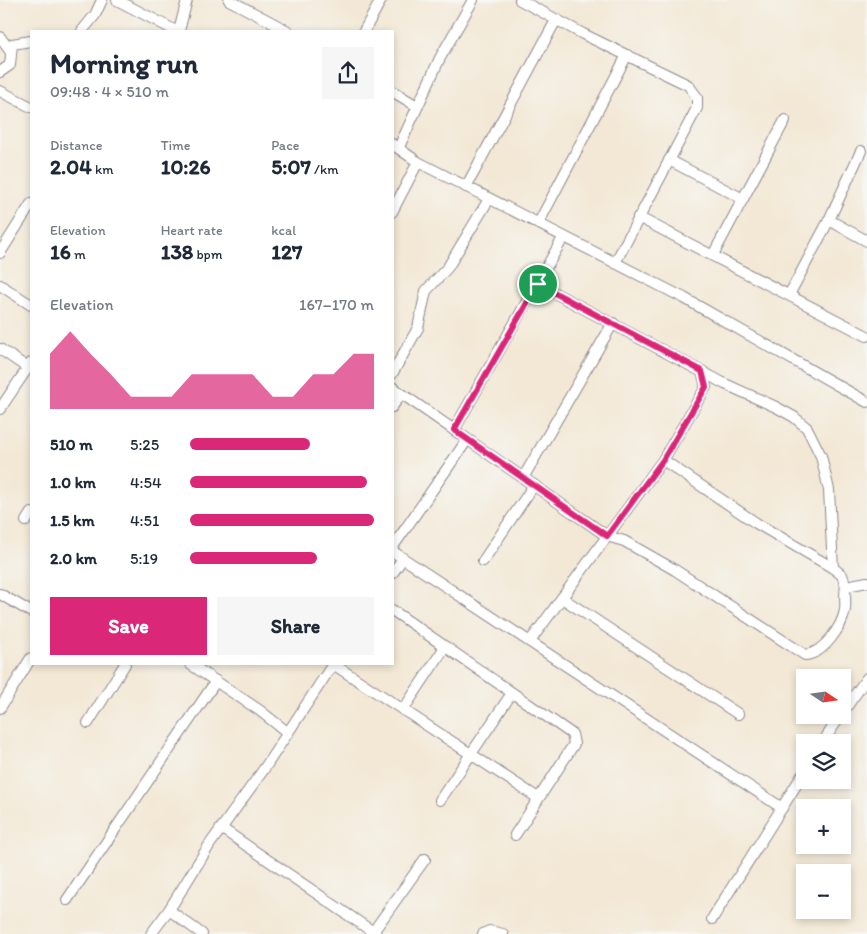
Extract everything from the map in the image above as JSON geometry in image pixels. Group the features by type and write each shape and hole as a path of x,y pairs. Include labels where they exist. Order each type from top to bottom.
{"street":[{"path":"83,30 95,15 102,0"},
{"path":"117,0 176,30"},
{"path":"178,30 187,0"},
{"path":"229,0 286,30"},
{"path":"365,30 381,0"},
{"path":"473,0 440,58 396,146 418,162 735,326 867,402"},
{"path":"520,0 556,20 682,82 693,90 697,97 697,108 638,216 616,263"},
{"path":"466,186 556,20"},
{"path":"0,37 10,51"},
{"path":"0,72 10,65 12,44 30,41"},
{"path":"538,224 626,55"},
{"path":"0,91 30,106"},
{"path":"394,93 417,106"},
{"path":"713,255 786,120"},
{"path":"788,295 829,220 861,151"},
{"path":"669,160 743,199"},
{"path":"394,208 418,162"},
{"path":"394,370 418,328 426,291 430,283 448,267 489,199"},
{"path":"0,253 30,206"},
{"path":"638,216 867,336"},
{"path":"829,220 867,241"},
{"path":"454,430 563,238"},
{"path":"538,284 702,371 794,417 813,437 821,456 829,490 833,568"},
{"path":"0,285 30,304"},
{"path":"523,478 613,323"},
{"path":"0,348 30,366 0,409"},
{"path":"531,640 663,460 706,387 702,371"},
{"path":"394,388 607,536 624,540 675,570 805,655 815,652 833,634 845,610 846,586 842,575 756,523 663,460"},
{"path":"394,404 402,394"},
{"path":"394,547 468,440"},
{"path":"483,562 534,485"},
{"path":"394,551 531,640 782,808"},
{"path":"394,571 403,558"},
{"path":"846,586 867,582"},
{"path":"0,594 30,611"},
{"path":"562,598 738,714"},
{"path":"394,611 572,734 575,738 574,744 515,836"},
{"path":"403,710 445,647"},
{"path":"0,708 30,660"},
{"path":"88,723 124,665"},
{"path":"192,665 287,732"},
{"path":"151,934 169,910 221,828 264,770 332,665"},
{"path":"335,665 538,798"},
{"path":"851,701 867,678"},
{"path":"67,900 216,681"},
{"path":"440,800 512,693"},
{"path":"712,919 796,785"},
{"path":"221,828 375,933 425,860"},
{"path":"169,910 202,934"},
{"path":"483,934 489,931 503,934"}],"route":[{"path":"538,284 702,371 705,378 706,387 671,448 607,536 454,430 538,284"}]}
